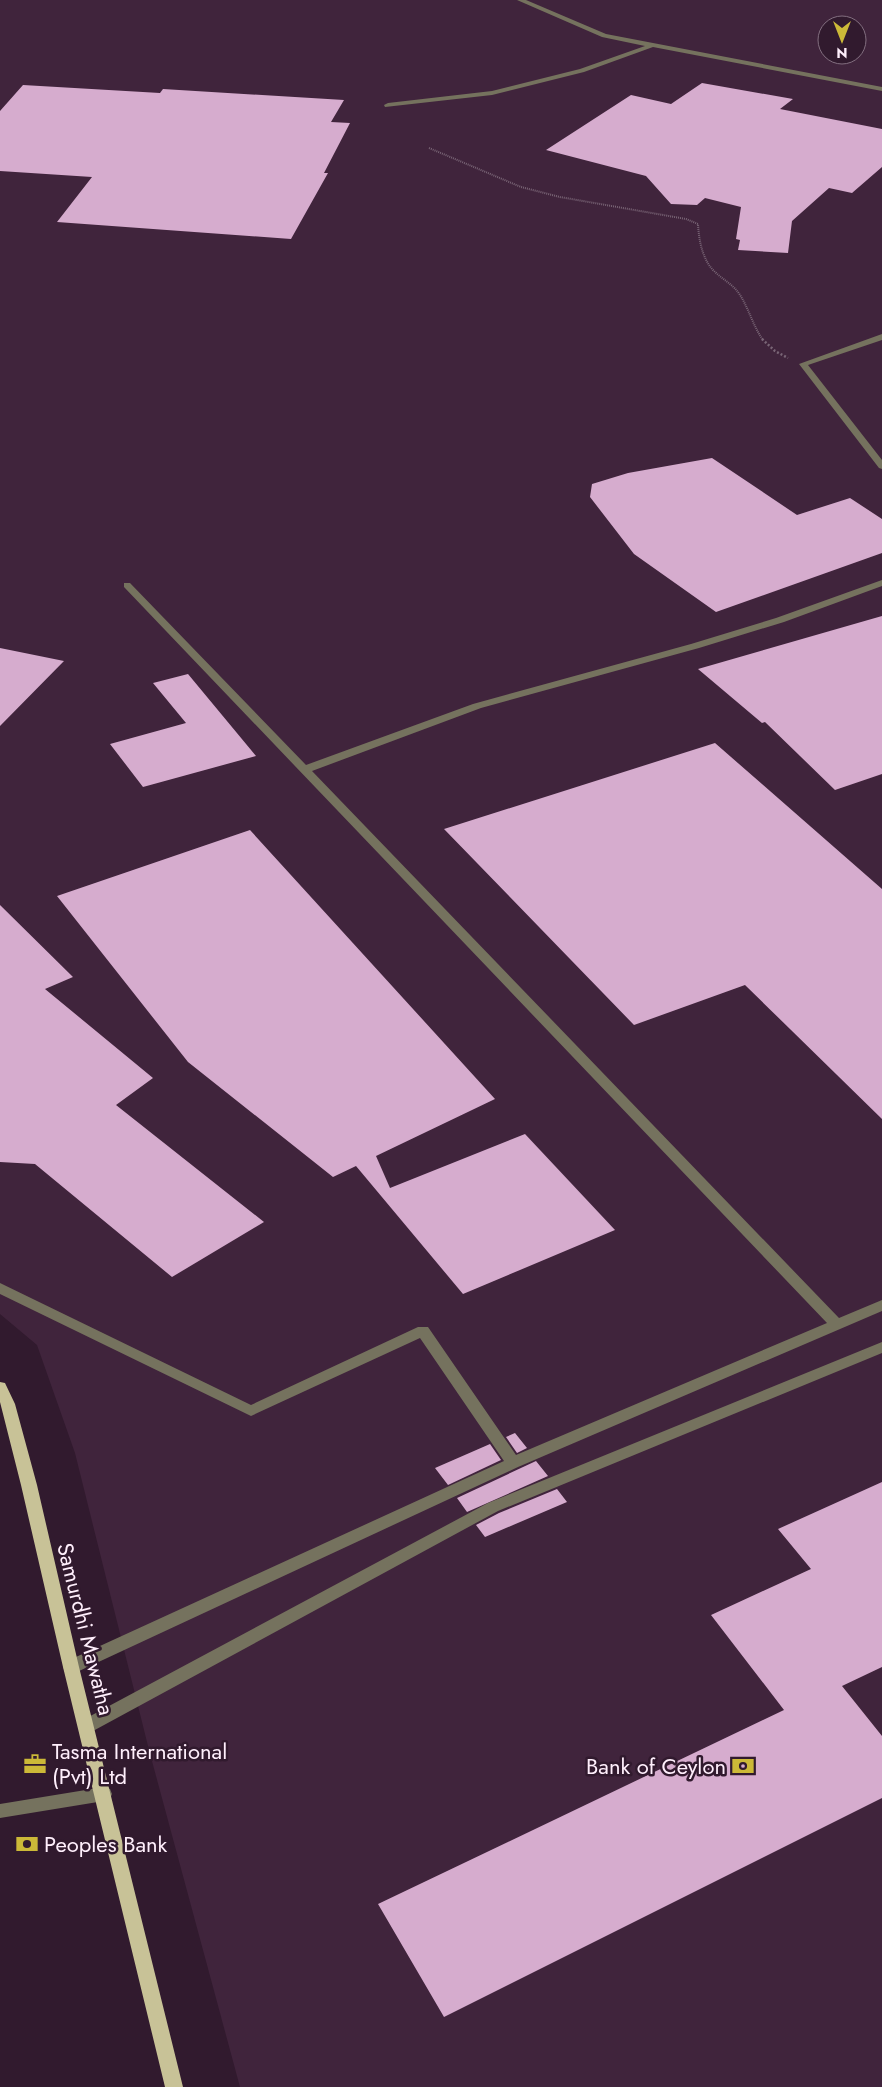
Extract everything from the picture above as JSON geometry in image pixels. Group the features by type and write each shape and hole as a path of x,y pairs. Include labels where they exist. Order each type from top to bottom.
{"main road":[{"name":"Samurdhi Mawatha","path":"0,1387 8,1404 29,1485 71,1668 104,1794 174,2087"}],"lane":[{"path":"520,0 604,36 882,89"},
{"path":"388,105 492,93 582,71 653,46"},
{"path":"882,337 802,364 882,466"},
{"path":"304,770 477,706 695,646 780,620 882,583"},
{"path":"127,585 836,1324"},
{"path":"0,1288 251,1410 424,1331 513,1463"},
{"path":"71,1668 513,1463 882,1305"},
{"path":"87,1726 493,1508 882,1347"},
{"path":"0,1811 104,1794"}],"path":[{"path":"429,148 521,187 560,197 686,219 698,224 700,245 714,271 733,286 755,329 772,351 802,364"}],"shaded area":[{"path":"0,0 882,0 882,2087 240,2087 149,1750 75,1453 37,1345 0,1314"}],"building":[{"path":"702,83 793,99 780,109 882,129 882,167 852,193 829,188 792,221 788,253 738,250 740,240 736,239 741,207 705,198 697,205 671,204 646,176 546,150 631,95 671,104"},
{"path":"23,85 160,93 163,89 344,100 331,122 350,123 324,173 328,173 291,239 57,222 92,177 0,171 0,111"},
{"path":"712,458 797,515 850,498 882,519 882,553 716,612 634,554 590,497 592,484 628,473"},
{"path":"882,616 882,774 835,790 765,722 762,723 698,669"},
{"path":"0,648 64,661 0,726"},
{"path":"188,674 256,756 143,787 110,744 186,723 153,683"},
{"path":"715,743 882,889 882,1119 745,985 634,1025 444,829"},
{"path":"250,830 495,1099 376,1156 390,1188 525,1134 615,1230 463,1294 356,1166 333,1177 188,1062 57,896"},
{"path":"0,905 73,977 45,989 153,1078 116,1105 264,1222 172,1277 35,1164 0,1162"},
{"path":"515,1433 527,1448 517,1453 506,1437"},
{"path":"490,1444 501,1460 448,1485 435,1468"},
{"path":"536,1461 548,1476 467,1512 457,1498"},
{"path":"882,1482 882,1667 842,1686 882,1736 882,1798 444,2017 378,1904 784,1710 711,1615 811,1569 778,1529"},
{"path":"557,1489 567,1502 485,1537 476,1525 499,1513"}],"place":[{"name":"Tasma International (Pvt) Ltd","path":"35,1764"},
{"name":"Bank of Ceylon","path":"743,1766"},
{"name":"Peoples Bank","path":"27,1844"}]}
